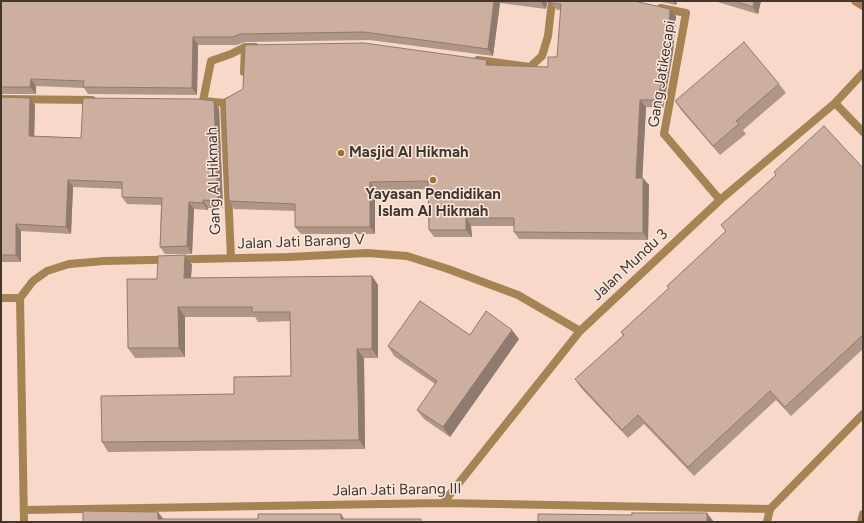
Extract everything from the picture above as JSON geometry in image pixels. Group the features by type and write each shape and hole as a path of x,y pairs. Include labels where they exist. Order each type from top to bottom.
{"street":[{"path":"469,58 530,67 542,56 548,36 552,1"},
{"path":"854,1 863,6"},
{"name":"Gang Jatikecapi","path":"651,6 686,13 664,134 720,200"},
{"path":"244,79 245,47"},
{"path":"243,94 224,103 199,101 211,61 245,47 260,47"},
{"name":"Jalan Mundu 3","path":"443,503 580,331 720,200 835,103 863,73"},
{"path":"1,99 102,100"},
{"name":"Gang Al Hikmah","path":"224,103 231,258"},
{"path":"835,103 863,132"},
{"name":"Jalan Jati Barang V","path":"20,298 33,281 47,271 69,264 104,261 367,253 407,256 448,269 518,295 580,331"},
{"path":"1,298 20,298 24,522"},
{"path":"767,522 770,509 863,414"},
{"name":"Jalan Jati Barang III","path":"24,510 443,503 770,509"},
{"path":"861,522 863,514"}],"building":[{"path":"1,1 494,1 488,49 364,32 240,34 232,37 193,37 192,88 83,87 84,81 31,79 30,87 1,87"},
{"path":"551,1 634,1 670,9 668,45 658,100 640,100 636,178 643,178 643,233 514,232 514,218 466,218 466,230 429,230 428,181 370,182 370,227 295,227 295,204 229,201 225,99 243,89 245,45 364,43 487,60 486,65 548,67 548,57 557,57 561,4 551,3"},
{"path":"734,1 754,1 753,7"},
{"path":"744,42 779,84 736,121 739,124 713,146 675,101"},
{"path":"1,97 30,98 29,136 81,138 83,98 198,99 214,101 218,201 203,200 203,203 189,202 187,246 160,247 162,198 122,197 122,182 68,180 66,227 16,224 16,255 1,255"},
{"path":"824,126 863,168 863,335 785,407 770,391 688,467 638,415 622,430 575,379 624,335 621,332 669,288 667,286 726,231 721,225 776,175 774,172"},
{"path":"185,255 184,278 372,276 372,349 357,349 359,440 102,442 101,396 234,394 234,377 291,376 290,312 252,312 252,307 178,307 179,348 128,348 127,279 157,279 158,256"},
{"path":"420,301 470,335 486,311 512,330 443,427 417,410 437,381 388,346"},
{"path":"83,511 158,512 158,519 258,519 258,514 341,514 341,519 421,519 421,522 83,522"},
{"path":"632,513 707,513 707,522 538,522 538,514 632,515"}],"place":[{"name":"Masjid Al Hikmah","path":"341,153"},
{"name":"Yayasan Pendidikan Islam Al Hikmah","path":"433,180"}]}
